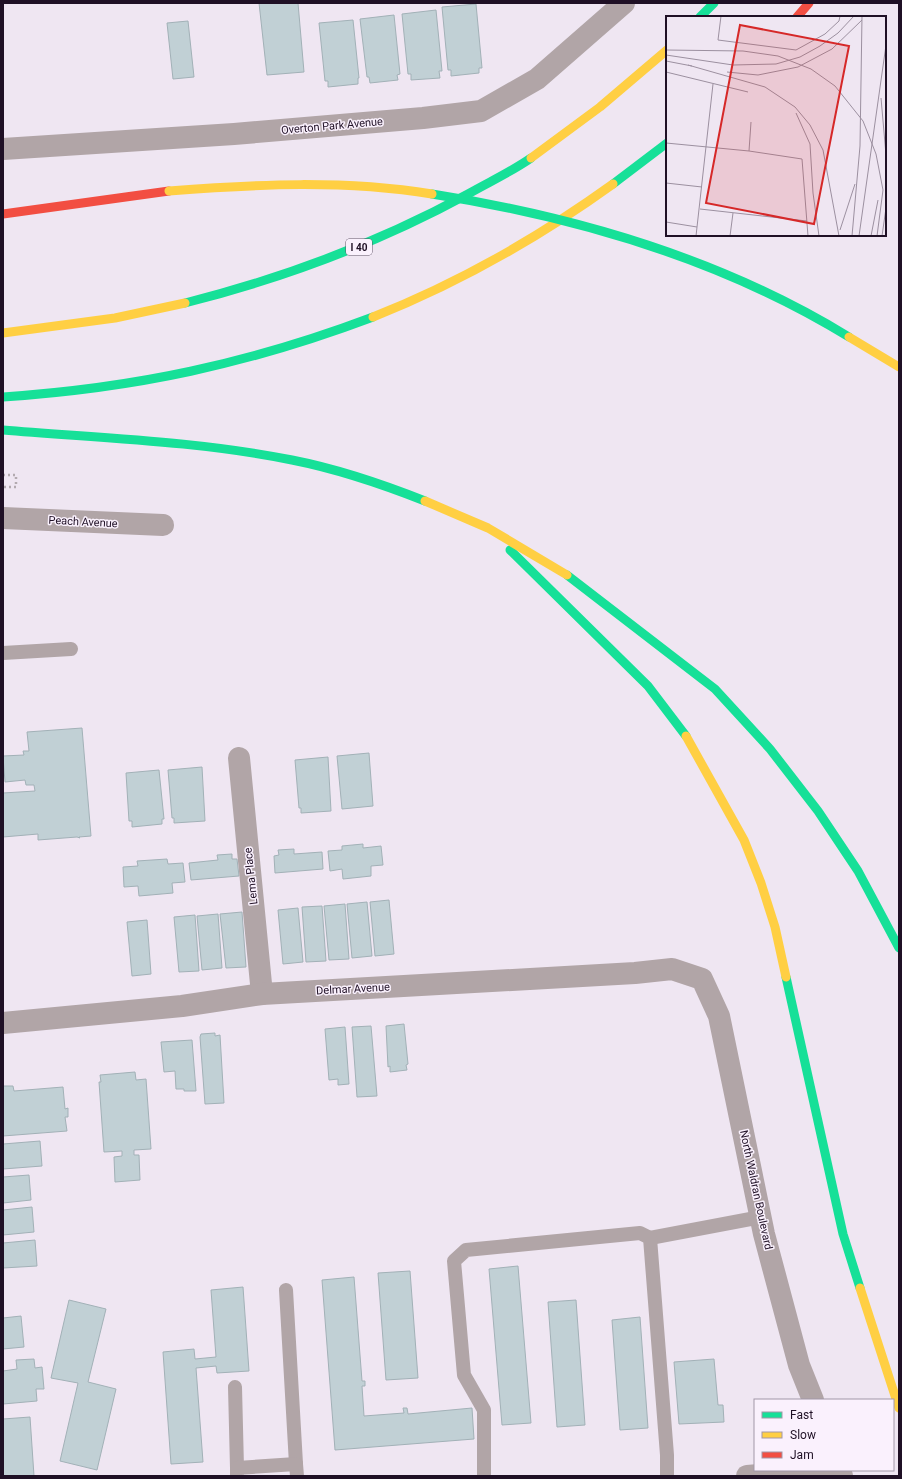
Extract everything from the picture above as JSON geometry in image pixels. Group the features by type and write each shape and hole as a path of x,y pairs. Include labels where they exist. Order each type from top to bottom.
{"highway":[{"path":"701,16 714,3"},
{"path":"798,16 809,3"},
{"name":"I 40","path":"3,333 93,321 181,305 266,281 347,253 427,217 527,160 608,102 666,51"},
{"path":"3,397 78,391 154,381 214,368 342,330 460,278 523,244 602,193 666,144"},
{"path":"3,214 168,191 247,185 348,185 485,200 532,210 631,238 698,262 776,296 857,340 899,367"},
{"path":"3,430 207,446 292,460 365,478 448,509 488,528 566,574 714,689 770,749 818,811 858,870 899,948"},
{"path":"488,528 648,686 688,739 744,840 761,883 775,927 843,1234 887,1375 899,1408"}],"street":[{"name":"Overton Park Avenue","path":"3,148 234,134 423,118 480,111 537,79 624,3"},
{"name":"Peach Avenue","path":"3,518 163,525"},
{"name":"Lema Place","path":"239,758 262,994"},
{"name":"Delmar Avenue","path":"3,1023 182,1006 262,994 635,973 672,969 702,979"},
{"name":"North Waldran Boulevard","path":"702,979 719,1016 761,1217 799,1365 813,1399"},
{"path":"747,1476 810,1471"}],"lane":[{"path":"3,653 71,649"},
{"path":"484,1476 484,1410 464,1375 454,1261 466,1250 640,1233 650,1238 761,1217"},
{"path":"650,1238 667,1455 667,1476"},
{"path":"234,1387 237,1472 296,1470 286,1290"}],"path":[{"path":"3,475 16,475 16,487 3,487"}],"building":[{"path":"259,3 298,3 304,72 267,75"},
{"path":"476,4 482,68 479,68 479,73 451,76 451,70 448,70 442,7"},
{"path":"436,10 442,71 439,71 440,78 411,80 411,74 408,74 402,14"},
{"path":"394,15 400,74 397,75 398,80 370,83 369,77 367,77 360,19"},
{"path":"353,20 359,78 358,84 328,87 328,81 325,81 319,23"},
{"path":"188,21 194,77 173,79 167,23"},
{"path":"82,728 91,836 38,840 38,834 3,837 3,793 35,791 34,785 26,785 25,780 5,782 3,756 24,755 23,751 29,751 27,732"},
{"path":"369,753 373,806 342,809 337,756"},
{"path":"328,757 331,811 301,813 301,808 299,808 295,760"},
{"path":"202,767 205,821 174,823 174,818 172,818 168,770"},
{"path":"159,770 164,819 162,819 162,824 132,827 132,821 129,821 126,773"},
{"path":"363,844 363,848 381,846 383,865 371,866 371,876 343,879 342,869 330,871 328,851 342,850 342,846"},
{"path":"294,849 294,854 322,852 323,869 275,873 274,856 279,855 278,850"},
{"path":"232,854 232,859 237,859 239,876 191,880 189,863 218,860 217,855"},
{"path":"167,859 168,864 183,863 185,882 172,883 173,893 139,896 138,886 124,887 123,867 138,866 137,861"},
{"path":"389,900 394,954 375,956 370,902"},
{"path":"367,902 372,956 352,958 347,904"},
{"path":"345,904 349,959 329,960 324,906"},
{"path":"322,906 326,961 306,962 302,907"},
{"path":"298,908 303,962 283,964 278,910"},
{"path":"242,912 246,967 226,968 220,914"},
{"path":"218,914 222,968 202,970 197,916"},
{"path":"195,915 199,971 179,972 174,917"},
{"path":"147,920 151,974 132,976 127,922"},
{"path":"404,1024 408,1064 406,1065 407,1070 390,1072 390,1066 388,1067 386,1026"},
{"path":"371,1026 377,1096 357,1097 352,1027"},
{"path":"345,1027 349,1084 338,1085 338,1079 329,1080 325,1029"},
{"path":"215,1033 215,1036 220,1035 224,1103 205,1104 200,1037 201,1034"},
{"path":"192,1040 196,1091 184,1091 184,1089 176,1089 175,1071 164,1072 161,1042"},
{"path":"135,1072 136,1080 146,1079 151,1149 134,1150 134,1155 139,1155 140,1180 115,1182 114,1157 122,1156 122,1151 104,1152 99,1082 101,1082 100,1075"},
{"path":"3,1086 13,1086 14,1091 63,1087 65,1109 68,1108 68,1117 65,1117 67,1131 3,1136"},
{"path":"40,1141 42,1166 3,1169 3,1144"},
{"path":"29,1175 31,1200 3,1203 3,1177"},
{"path":"32,1207 34,1232 3,1235 3,1210"},
{"path":"35,1240 37,1266 3,1268 3,1243"},
{"path":"518,1266 531,1423 502,1425 489,1269"},
{"path":"410,1271 418,1378 386,1380 378,1273"},
{"path":"354,1277 362,1381 365,1381 365,1386 362,1386 364,1416 404,1413 403,1408 407,1408 408,1414 472,1408 474,1439 335,1450 322,1280"},
{"path":"243,1287 249,1371 217,1373 216,1366 196,1368 203,1462 171,1464 163,1352 194,1349 195,1359 216,1357 211,1290"},
{"path":"69,1300 106,1309 88,1382 116,1389 97,1470 60,1461 78,1383 51,1378"},
{"path":"576,1300 585,1425 557,1427 548,1302"},
{"path":"21,1316 24,1347 3,1349 3,1318"},
{"path":"640,1317 648,1428 620,1430 612,1320"},
{"path":"34,1359 35,1368 42,1367 44,1389 36,1389 37,1401 3,1404 3,1371 17,1369 16,1360"},
{"path":"714,1359 718,1405 723,1405 724,1422 679,1424 674,1362"},
{"path":"30,1417 34,1476 3,1476 3,1419"}],"traffic: fast":[{"path":"701,16 714,3"},
{"path":"613,184 666,144"},
{"path":"185,303 258,282 330,258 434,212 531,158"},
{"path":"432,194 541,215 648,245 751,285 801,309 849,337"},
{"path":"3,397 99,387 191,371 236,361 281,348 327,334 373,317"},
{"path":"3,430 185,444 257,454 292,460 343,472 425,501"},
{"path":"510,550 648,686 686,736"},
{"path":"567,575 715,689 770,749 818,811 858,871 899,948"},
{"path":"786,977 843,1234 860,1288"}],"traffic: slow":[{"path":"531,158 600,107 666,51"},
{"path":"373,317 405,304 497,258 556,223 613,184"},
{"path":"169,191 268,185 334,185 432,194"},
{"path":"3,333 115,318 185,303"},
{"path":"849,337 899,367"},
{"path":"425,501 488,528 567,575"},
{"path":"686,736 744,840 761,883 775,927 786,977"},
{"path":"860,1288 899,1408"}],"traffic: jam":[{"path":"798,16 809,3"},
{"path":"3,214 169,191"}]}
